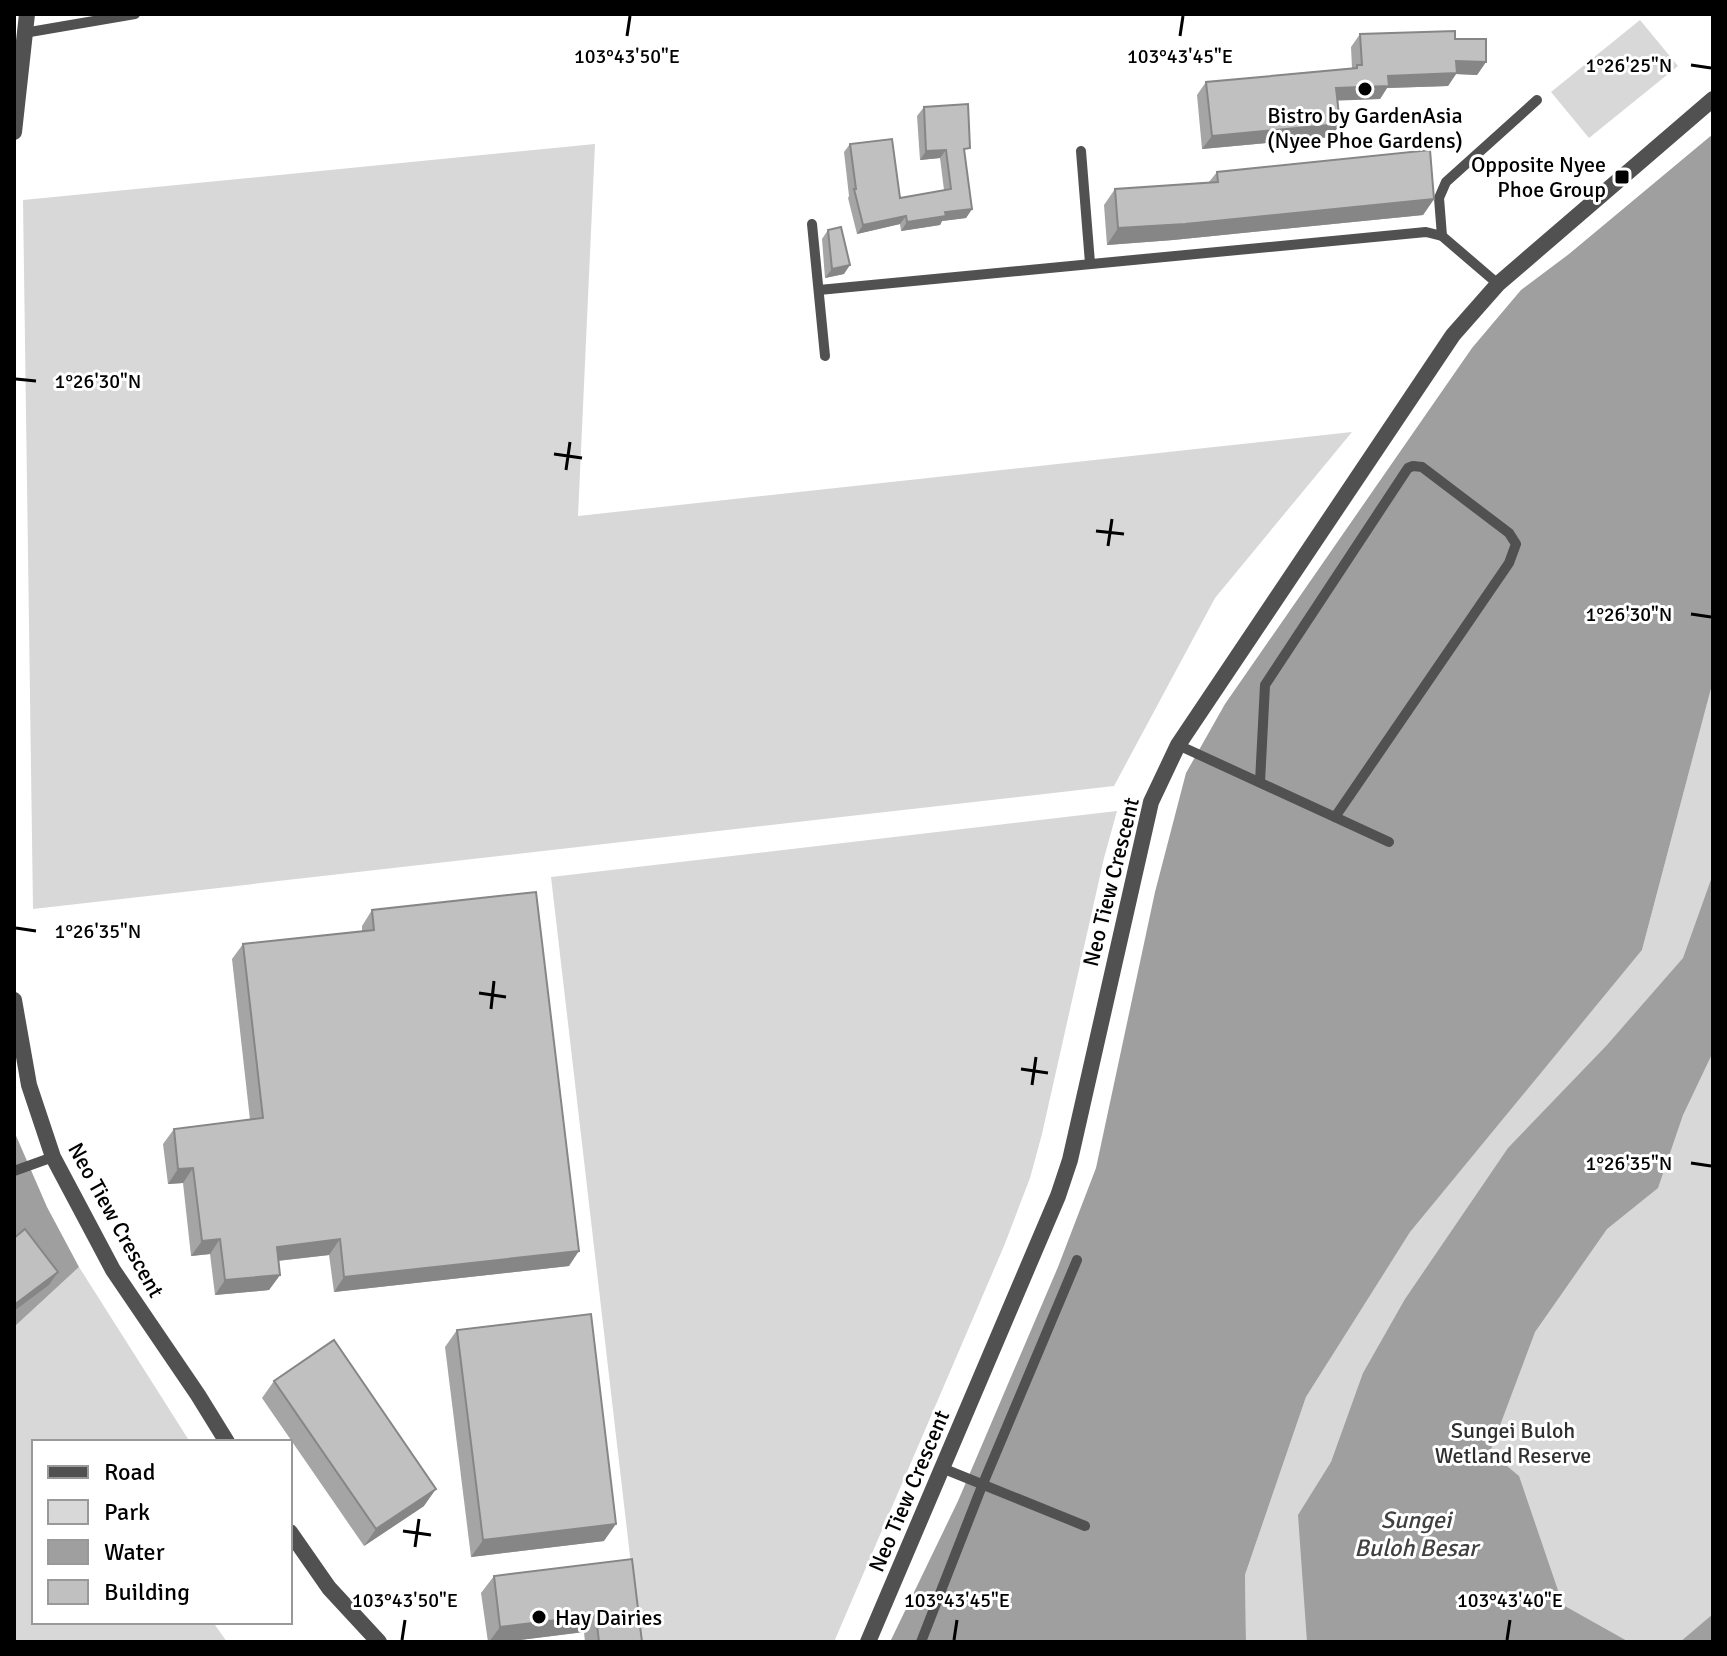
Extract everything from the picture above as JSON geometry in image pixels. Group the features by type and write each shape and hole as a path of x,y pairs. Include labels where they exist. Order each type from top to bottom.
{"street":[{"path":"14,132 27,14"},
{"name":"Neo Tiew Crescent","path":"868,1642 1058,1196 1070,1160 1151,802 1178,745 1453,335 1498,284 1713,99"},
{"name":"Neo Tiew Crescent","path":"14,1000 29,1085 53,1157 113,1270 226,1440"},
{"path":"292,1535 329,1588 379,1642"}],"lane":[{"path":"24,33 135,14"},
{"path":"1442,236 1439,198 1446,182 1537,100"},
{"path":"1081,151 1090,263"},
{"path":"812,224 825,356"},
{"path":"819,290 1408,232 1442,236 1498,284"},
{"path":"1260,782 1265,685 1408,468 1422,467 1509,533 1516,544 1509,563 1335,817"},
{"path":"1178,745 1389,842"},
{"path":"14,1171 53,1157"},
{"path":"921,1642 982,1486 1077,1260"},
{"path":"942,1468 1085,1526"}],"green space":[{"path":"1640,20 1678,66 1589,138 1551,92"},
{"path":"595,144 578,516 1352,432 1215,598 1114,786 33,909 23,200"},
{"name":"Sungei Buloh Wetland Reserve","path":"1713,681 1713,1642 1246,1642 1245,1575 1306,1397 1409,1232 1642,950"},
{"path":"1117,811 1030,1178 1004,1246 834,1642 640,1642 551,877"},
{"path":"79,1267 189,1440 32,1440 32,1624 214,1624 227,1642 14,1642 14,1327"}],"water":[{"path":"1713,134 1713,681 1642,950 1410,1232 1306,1397 1245,1575 1246,1642 890,1642 958,1501 1058,1267 1096,1168 1155,892 1186,773 1225,704 1472,348 1521,290"},
{"name":"Sungei Buloh Besar","path":"1713,874 1713,1052 1683,1115 1658,1188 1607,1229 1535,1332 1490,1452 1519,1476 1563,1605 1629,1642 1307,1642 1298,1515 1331,1462 1363,1373 1405,1299 1508,1148 1607,1045 1683,958"},
{"path":"14,1131 47,1207 79,1267 14,1327"},
{"path":"1713,1614 1713,1642 1680,1642"}],"building":[{"path":"1455,31 1455,39 1486,39 1486,62 1456,61 1457,73 1388,76 1389,86 1336,88 1340,124 1212,136 1206,82 1357,68 1357,65 1362,65 1360,34"},
{"path":"968,104 970,148 964,149 972,209 907,222 906,216 863,225 854,189 850,144 892,139 900,198 951,189 946,150 926,151 924,107"},
{"path":"1430,150 1434,199 1118,228 1115,189 1218,182 1217,172"},
{"path":"841,227 850,265 832,269 828,230"},
{"path":"536,892 579,1251 344,1277 340,1239 277,1247 280,1275 225,1280 220,1239 202,1241 193,1168 178,1169 174,1129 263,1118 243,944 374,930 372,910"},
{"path":"25,1229 58,1272 14,1305 14,1238"},
{"path":"591,1314 616,1524 483,1540 457,1330"},
{"path":"334,1340 436,1489 376,1529 274,1381"},
{"path":"632,1559 642,1642 599,1642 596,1615 500,1627 494,1576"}],"place":[{"name":"Bistro by GardenAsia (Nyee Phoe Gardens)","path":"1365,89"},
{"name":"Opposite Nyee Phoe Group","path":"1622,177"},
{"name":"Hay Dairies","path":"539,1617"}]}
